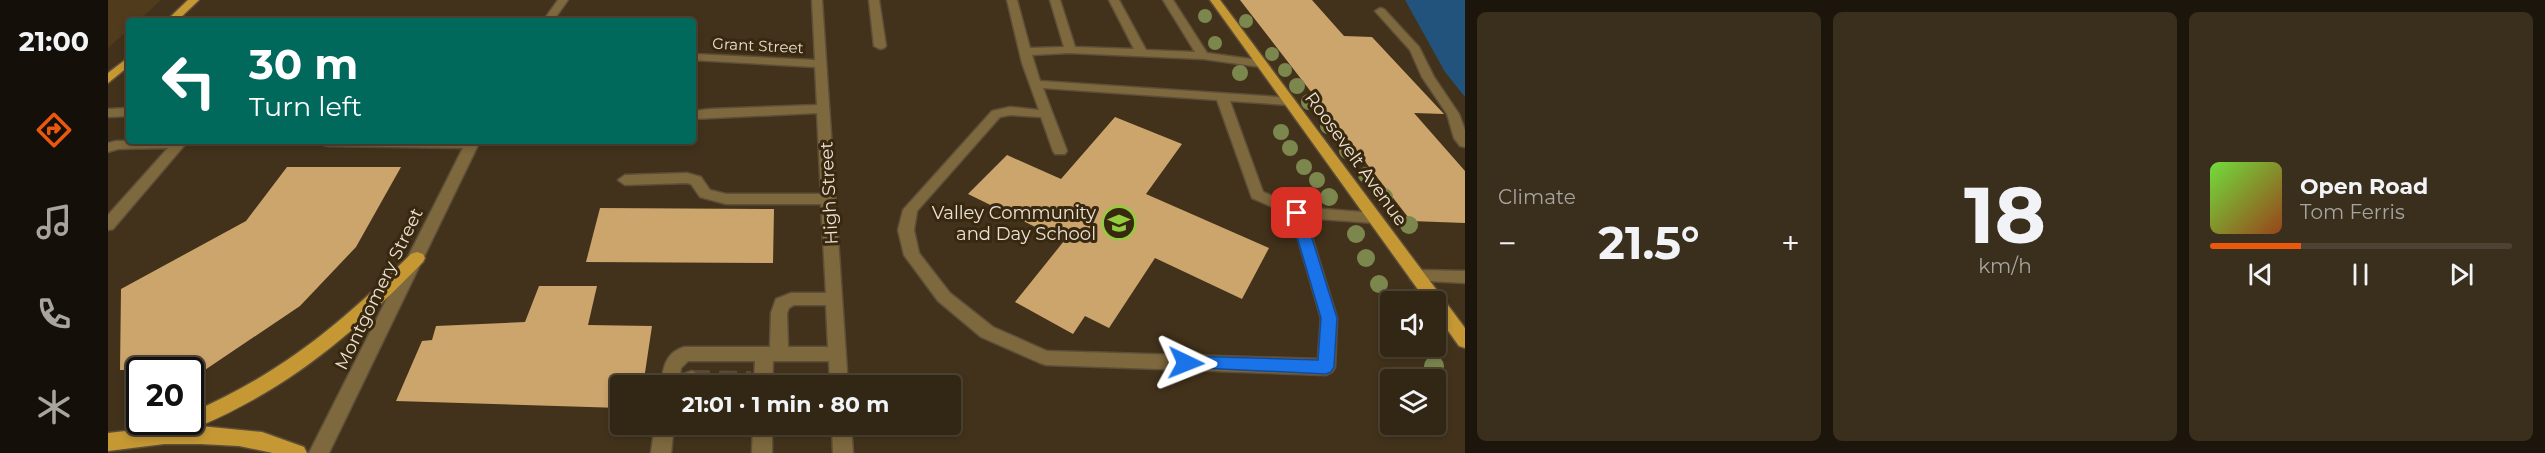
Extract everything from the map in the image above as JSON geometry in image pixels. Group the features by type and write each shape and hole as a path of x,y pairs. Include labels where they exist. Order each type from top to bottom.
{"main road":[{"path":"174,18 194,0"},
{"name":"Roosevelt Avenue","path":"1215,0 1465,341"},
{"path":"108,79 126,63"},
{"path":"151,437 231,404 290,369 348,324 417,258"},
{"path":"108,442 189,435 259,440 297,453"}],"street":[{"path":"550,18 563,0"},
{"name":"High Street","path":"817,0 839,375"},
{"path":"874,0 880,46"},
{"path":"1012,0 1027,57 1060,151"},
{"path":"1055,0 1070,44 1069,50"},
{"path":"1114,0 1142,53"},
{"path":"1168,0 1203,56"},
{"path":"1380,11 1415,49 1428,77 1453,114 1465,143"},
{"path":"1027,57 1069,50 1203,56 1261,63"},
{"name":"Grant Street","path":"696,57 822,64"},
{"path":"1036,84 1289,101"},
{"path":"1221,97 1257,195 1297,213 1374,218"},
{"path":"696,115 824,109"},
{"path":"1047,114 1010,111 996,114 910,210 906,230 912,255 944,297 987,332 1046,358 1326,367 1329,318 1297,213"},
{"path":"108,113 126,112"},
{"path":"108,148 116,145 137,144"},
{"path":"108,225 178,144"},
{"name":"Montgomery Street","path":"319,453 472,144"},
{"path":"625,180 696,180 705,194 726,199 829,199"},
{"path":"1417,276 1465,277"},
{"path":"763,375 772,354 782,304 791,299 835,298"},
{"path":"671,375 672,365 684,354 838,354"},
{"path":"661,453 663,435"},
{"path":"762,453 763,435"},
{"path":"842,435 843,453"}],"shaded area":[{"path":"108,0 161,0 141,18 126,18 126,32 108,48"}],"water":[{"path":"1405,0 1465,0 1465,97 1445,72"}],"building":[{"path":"1240,0 1312,0 1344,36 1372,37 1444,114 1414,113 1465,171 1465,223 1411,221"},
{"path":"1115,117 1182,144 1146,194 1269,248 1242,299 1155,258 1109,328 1085,316 1073,334 1015,302 1064,241 968,194 1007,155 1061,179"},
{"path":"287,167 401,167 356,247 300,306 204,371 204,357 126,357 126,370 120,370 121,289 246,221"},
{"path":"600,208 774,209 773,263 586,262"},
{"path":"539,286 597,286 588,325 652,326 645,375 610,375 610,408 396,401 422,341 432,340 436,326 525,322"}],"place":[{"name":"Valley Community and Day School","path":"1119,223"}],"route":[{"path":"1186,363 1326,367 1329,318 1297,213"}]}
